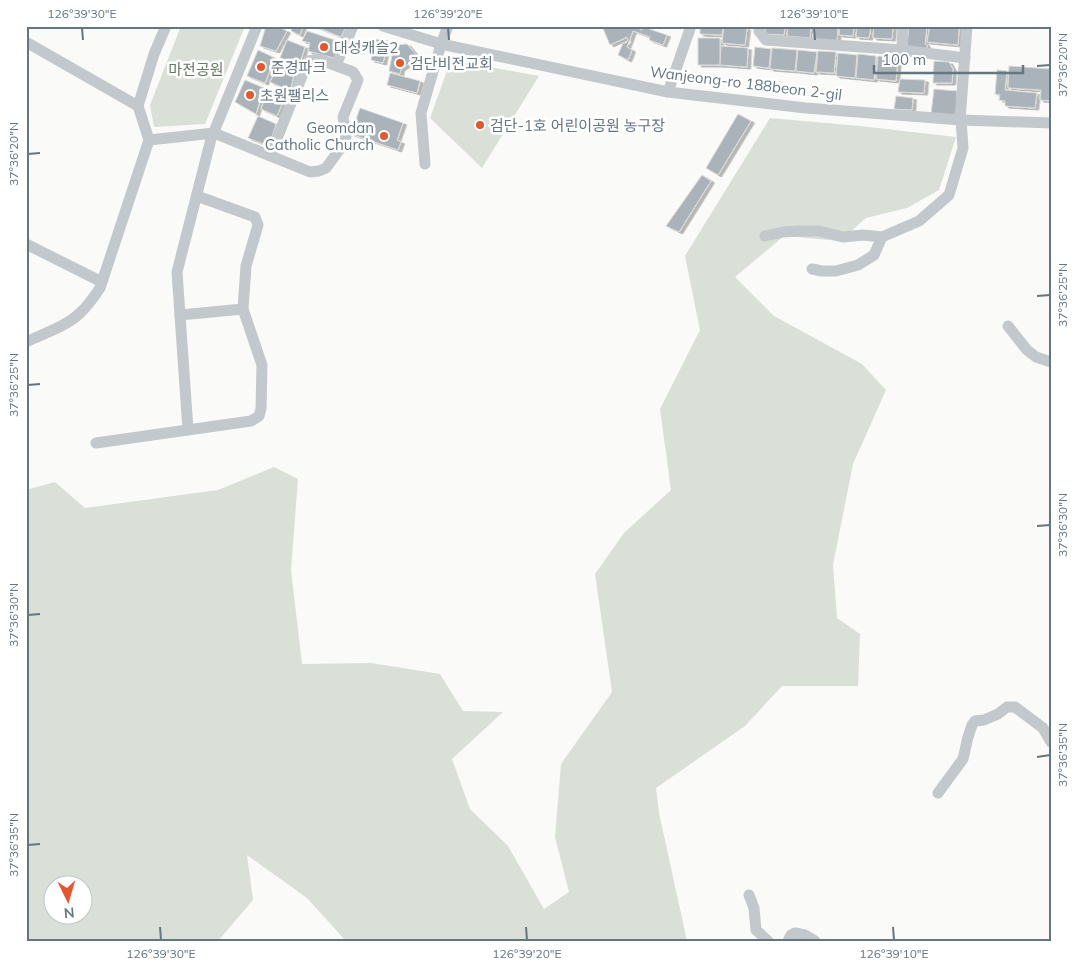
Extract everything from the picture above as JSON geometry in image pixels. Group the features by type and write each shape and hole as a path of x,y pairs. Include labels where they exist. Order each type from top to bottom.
{"street":[{"path":"26,342 58,328 79,315 100,288 149,140 138,106 154,54 166,26"},
{"path":"188,430 177,272 214,133 257,26"},
{"path":"336,65 353,26"},
{"name":"Wanjeong-ro 188beon 2-gil","path":"383,26 441,44 668,92 806,108 961,120 1051,123"},
{"path":"425,164 420,112 448,26"},
{"path":"668,92 691,26"},
{"path":"759,26 759,31 766,40 902,50 964,58"},
{"path":"902,50 903,26"},
{"path":"765,236 799,230 819,231 843,237 863,235 882,237 918,221 949,195 963,148 961,120 967,26"},
{"path":"26,42 138,106"},
{"path":"149,140 214,133 270,156 310,172 319,171 326,168 346,142 343,118 358,80 353,72 318,58 308,61 270,156"},
{"path":"96,443 251,421 259,416 262,409 262,365 243,309 246,266 258,225 255,216 197,196"},
{"path":"812,268 822,271 836,271 858,265 874,255 882,237"},
{"path":"26,244 102,282"},
{"path":"180,315 243,309"},
{"path":"1008,326 1027,350 1036,357 1051,362"},
{"path":"938,793 963,759 972,725 975,722 998,714 1007,707 1014,707 1043,728 1051,742"},
{"path":"749,895 754,908 756,930 768,941"},
{"path":"788,941 790,935 796,933 805,935 815,941"}],"green space":[{"name":"마전공원","path":"181,26 245,26 205,124 154,127 150,105"},
{"path":"451,60 539,76 482,168 430,118"},
{"path":"770,118 956,137 939,190 907,208 866,218 840,241 784,236 735,277 774,316 862,364 886,390 853,464 833,565 837,618 860,634 858,686 782,686 745,726 656,788 659,813 687,941 346,941 307,898 247,855 253,900 218,941 26,941 26,490 55,482 85,508 218,490 274,467 298,479 291,570 302,664 371,663 440,674 463,711 503,712 452,759 470,809 508,846 544,909 569,892 555,837 561,764 612,692 595,574 624,533 671,490 660,409 700,330 685,256"}],"building":[{"path":"266,26 276,26 287,31 276,51 260,46"},
{"path":"293,26 303,26 300,35 291,31"},
{"path":"314,26 346,26 341,37"},
{"path":"602,26 638,26 641,30 648,26 649,29 667,35 663,45 649,40 650,37 633,31 627,47 632,50 628,60 618,55 623,43 626,43 628,40 627,37 610,45"},
{"path":"700,26 723,26 722,35 700,34"},
{"path":"724,26 747,28 745,45 722,43"},
{"path":"766,26 785,26 784,35 765,34"},
{"path":"788,26 811,26 810,38 787,36"},
{"path":"814,26 838,26 837,41 813,39"},
{"path":"840,26 854,26 853,36 839,35"},
{"path":"857,26 871,26 869,38 856,37"},
{"path":"874,26 893,26 892,39 873,38"},
{"path":"909,26 927,26 925,44 927,49 907,47"},
{"path":"930,26 952,26 959,28 958,45 927,42"},
{"name":"대성캐슬2","path":"307,31 341,42 334,58 308,51 310,43 302,41"},
{"path":"698,38 720,38 720,65 698,65"},
{"path":"375,39 388,41 383,63 371,60"},
{"path":"287,40 305,47 299,66 280,58"},
{"name":"검단비전교회","path":"407,44 418,57 401,69 400,74 389,71 394,45"},
{"path":"721,46 748,48 747,67 720,65"},
{"path":"755,47 771,49 769,68 753,66"},
{"path":"772,48 797,50 795,71 770,69"},
{"name":"준경파크","path":"258,50 275,58 265,83 247,76"},
{"path":"798,50 817,52 814,73 796,71"},
{"path":"818,51 836,52 834,73 816,72"},
{"path":"838,53 857,55 855,78 836,76"},
{"path":"858,54 876,56 874,80 856,78"},
{"path":"878,56 898,58 896,81 876,79"},
{"path":"934,61 949,62 953,69 952,83 933,83"},
{"path":"278,66 295,71 290,91 270,82"},
{"path":"1009,66 1051,69 1051,101 1040,100 1041,90 1008,88"},
{"path":"997,70 1007,71 1005,90 1037,93 1035,108 1005,106 1005,101 999,100 1000,95 995,94"},
{"path":"390,73 420,81 417,93 387,85"},
{"path":"900,79 925,80 924,93 898,92"},
{"name":"초원팰리스","path":"245,80 264,88 256,114 235,102"},
{"path":"934,89 957,91 956,113 951,117 931,114"},
{"path":"268,90 285,97 277,116 261,109"},
{"path":"896,96 913,98 912,110 894,109"},
{"path":"360,108 403,123 397,140 401,142 398,150 351,134"},
{"path":"738,114 751,121 718,175 706,168"},
{"path":"258,116 276,124 269,146 248,138"},
{"path":"702,175 711,181 679,232 666,226"}],"place":[{"name":"대성캐슬2","path":"324,47"},
{"name":"검단비전교회","path":"400,63"},
{"name":"준경파크","path":"261,67"},
{"name":"초원팰리스","path":"250,95"},
{"name":"검단-1호 어린이공원 농구장","path":"480,125"},
{"name":"Geomdan Catholic Church","path":"384,136"}]}
